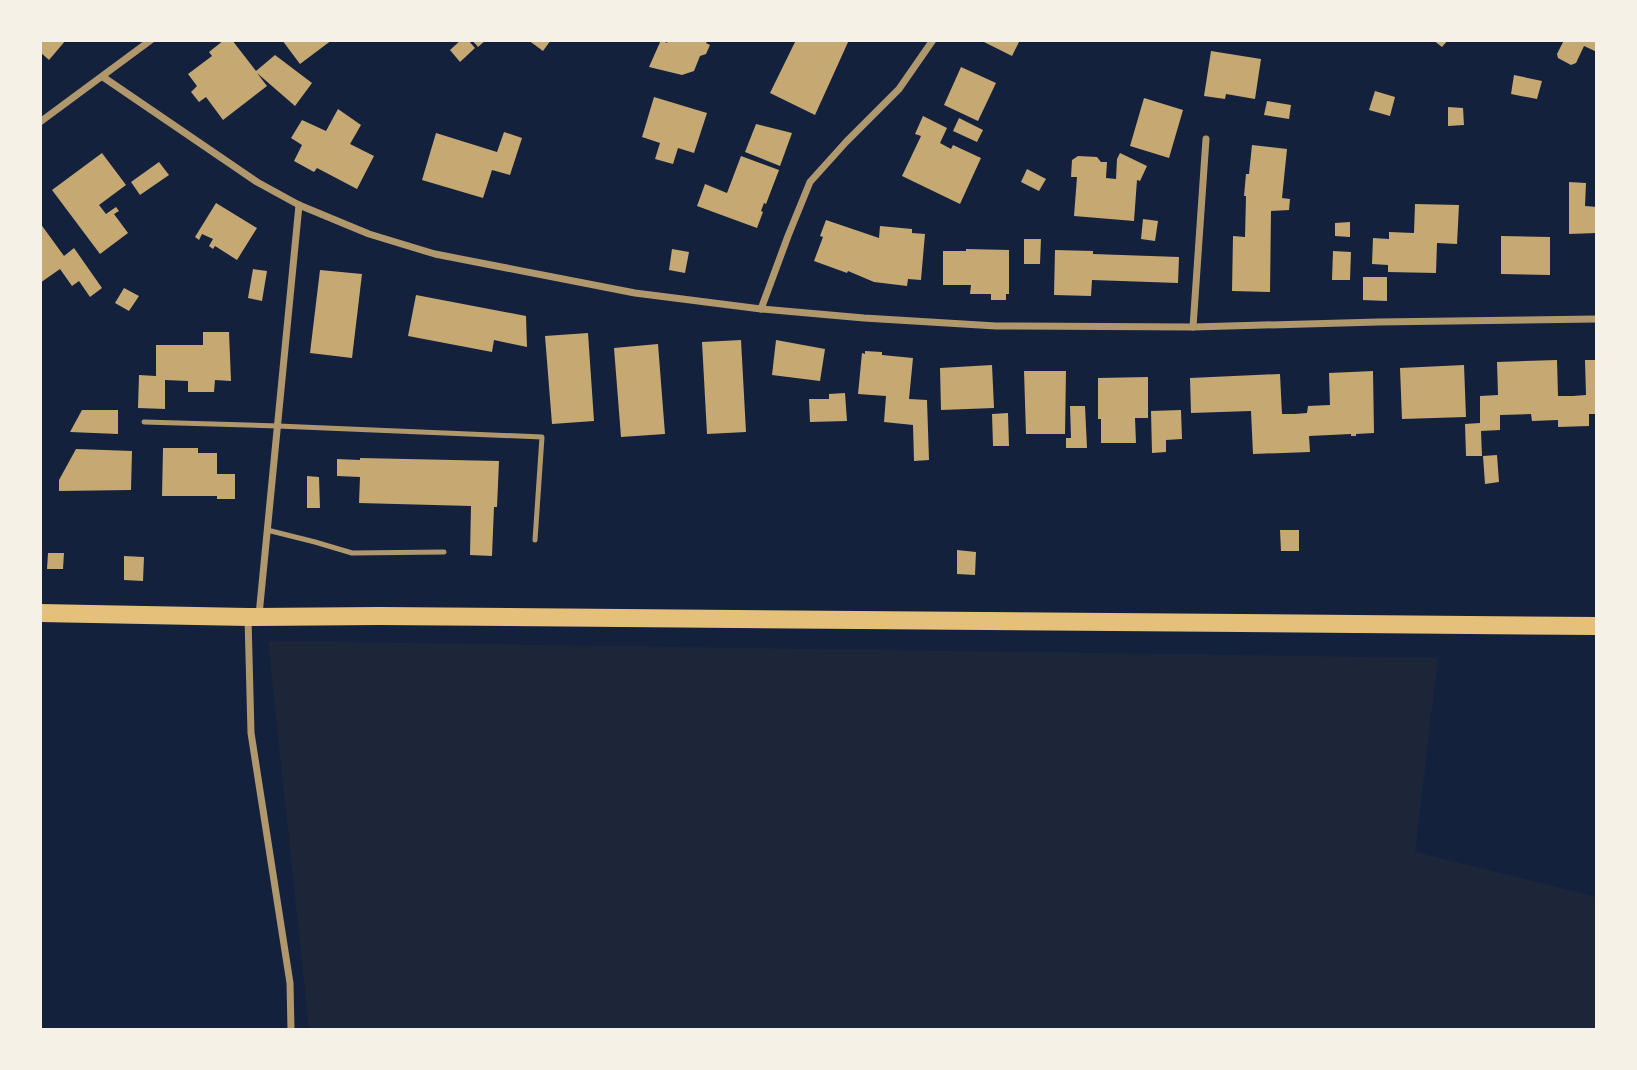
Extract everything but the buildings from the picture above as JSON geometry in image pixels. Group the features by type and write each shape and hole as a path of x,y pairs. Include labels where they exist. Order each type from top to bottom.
{"main road":[{"path":"40,613 253,617 1597,626"}],"street":[{"path":"40,122 151,40"},
{"path":"761,309 810,182 899,89 933,40"},
{"path":"103,77 257,182 299,205 369,234 435,254 635,293 761,309 996,326 1193,327 1597,319"},
{"path":"1193,327 1206,139"},
{"path":"291,1030 290,983 251,733 253,617 267,530 299,205"}],"lane":[{"path":"144,422 542,438 535,541"},
{"path":"267,530 352,553 444,552"}],"shaded area":[{"path":"268,641 1438,658 1415,852 1597,897 1597,1030 309,1030"}]}
